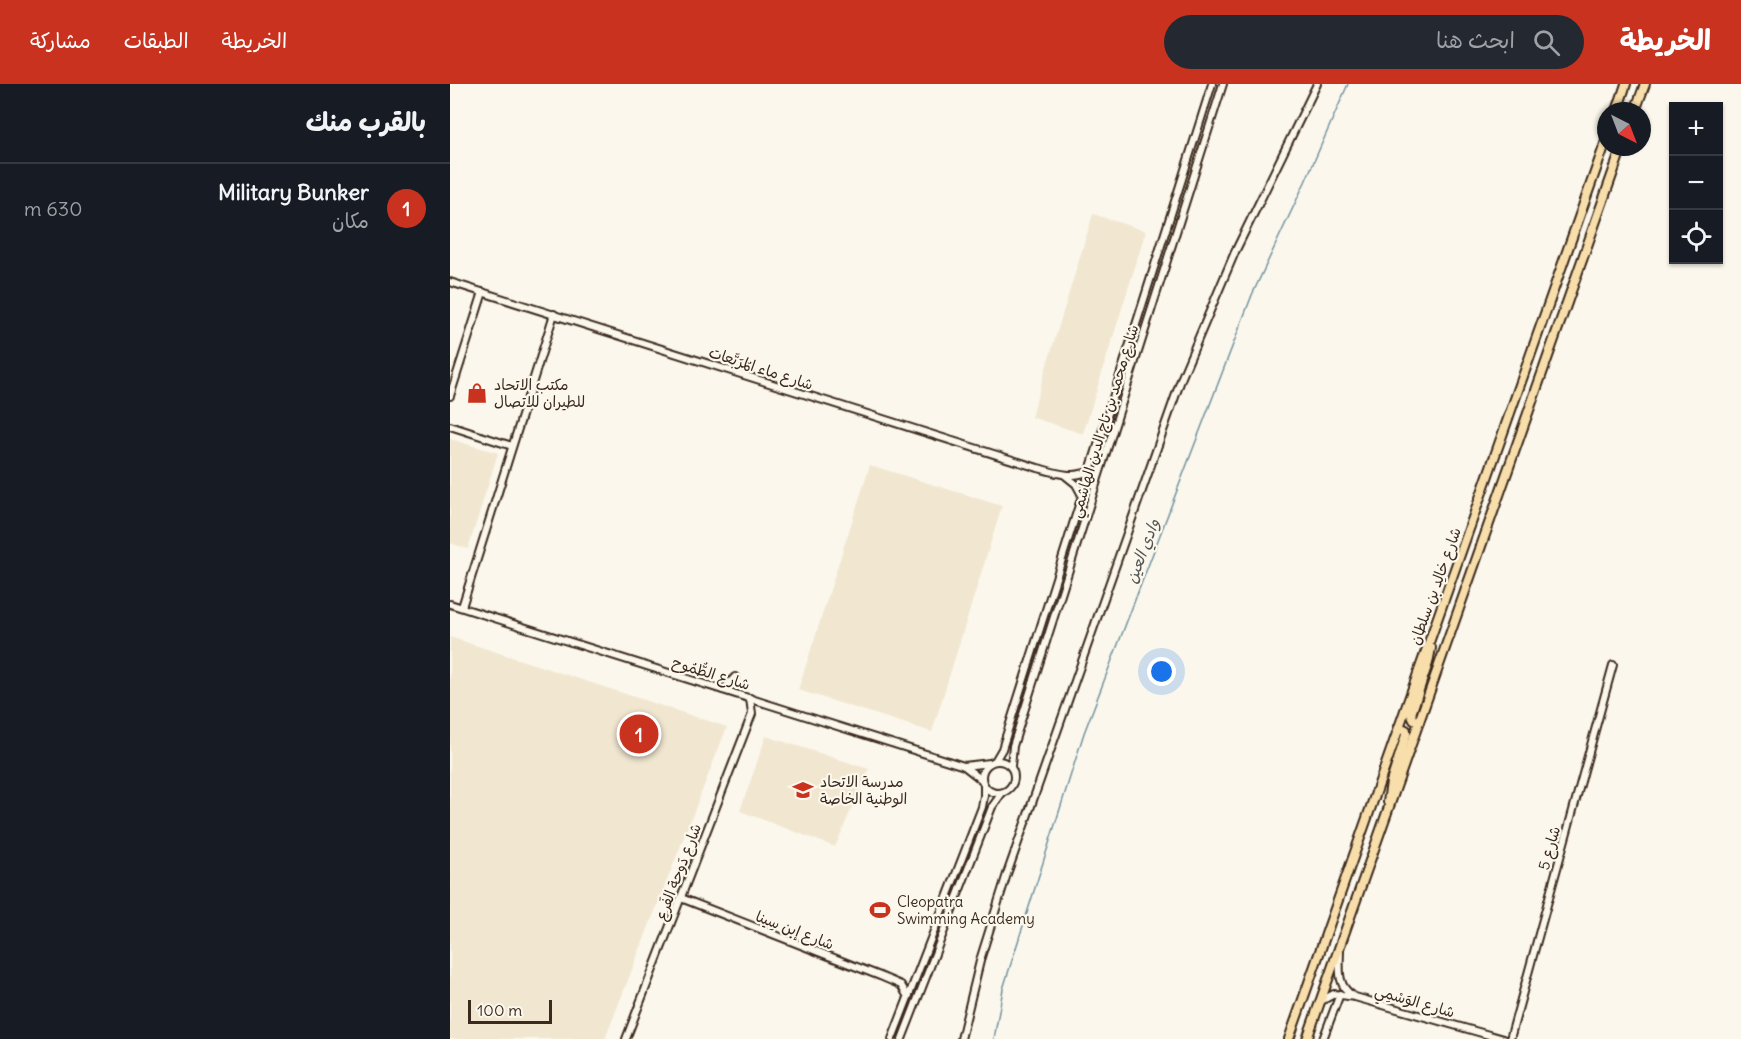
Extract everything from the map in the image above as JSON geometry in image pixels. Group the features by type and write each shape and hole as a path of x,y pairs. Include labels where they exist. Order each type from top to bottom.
{"main road":[{"path":"1619,102 1624,84"},
{"path":"1638,102 1644,84"},
{"name":"شارع خالِد بن سلطان","path":"1289,1039 1601,156"},
{"name":"شارع خالِد بن سلطان","path":"1307,1039 1619,156"},
{"path":"1419,722 1414,720 1411,714 1430,657 1430,640"},
{"path":"1389,809 1391,782 1406,735 1406,730 1399,727"}],"street":[{"name":"شارع محمد بن تاج الدين الهاشمي","path":"992,762 1002,749 1212,84"},
{"name":"شارع محمد بن تاج الدين الهاشمي","path":"1011,766 1012,750 1223,84"},
{"path":"961,1039 978,966 1007,874 1182,377 1235,252 1317,84"},
{"name":"شارع ماء المُرَبَّعات","path":"450,282 1065,475 1090,471"},
{"path":"450,396 483,292"},
{"path":"462,607 554,314"},
{"path":"450,426 512,446"},
{"path":"1065,475 1076,484 1083,496"},
{"name":"شارع الطُّمُوح","path":"450,604 964,766 983,782"},
{"name":"شارع 5","path":"1510,1039 1613,664"},
{"path":"723,690 735,677"},
{"name":"شارع دَوحة الفَرع","path":"626,1039 752,714 750,698"},
{"path":"752,714 768,704"},
{"path":"892,1039 982,807 983,770 992,762 1002,761 1011,766 1014,773 1013,784 1002,793 993,793 983,782"},
{"name":"شارع الطُّمُوح","path":"964,766 992,762"},
{"path":"902,1039 990,812 1002,793"},
{"name":"شارع إبن سِينا","path":"681,898 901,985"},
{"name":"شارع الوَسْمِي","path":"1341,943 1342,985 1355,997"},
{"path":"908,997 901,985 915,979"},
{"path":"1320,1001 1334,994 1340,994 1323,1039"},
{"name":"شارع الوَسْمِي","path":"1340,994 1503,1039"}],"shaded area":[{"path":"1093,214 1146,231 1083,434 1031,417"},
{"path":"450,439 498,453 468,549 450,543"},
{"path":"870,465 1002,506 932,732 798,690"},
{"path":"450,637 727,727 605,1039 450,1039"},
{"name":"مدرسة الاتحاد الوطنية الخاصة","path":"766,736 869,769 835,847 740,811"}],"waterway":[{"name":"وادي العين","path":"994,1039 1003,989 1084,733 1252,295 1348,84"}],"place":[{"name":"مكتب الاتحاد للطيران للاتصال","path":"477,393"},
{"name":"Military Bunker","path":"639,734"},
{"name":"مدرسة الاتحاد الوطنية الخاصة","path":"803,790"},
{"name":"Cleopatra Swimming Academy","path":"880,910"}]}
